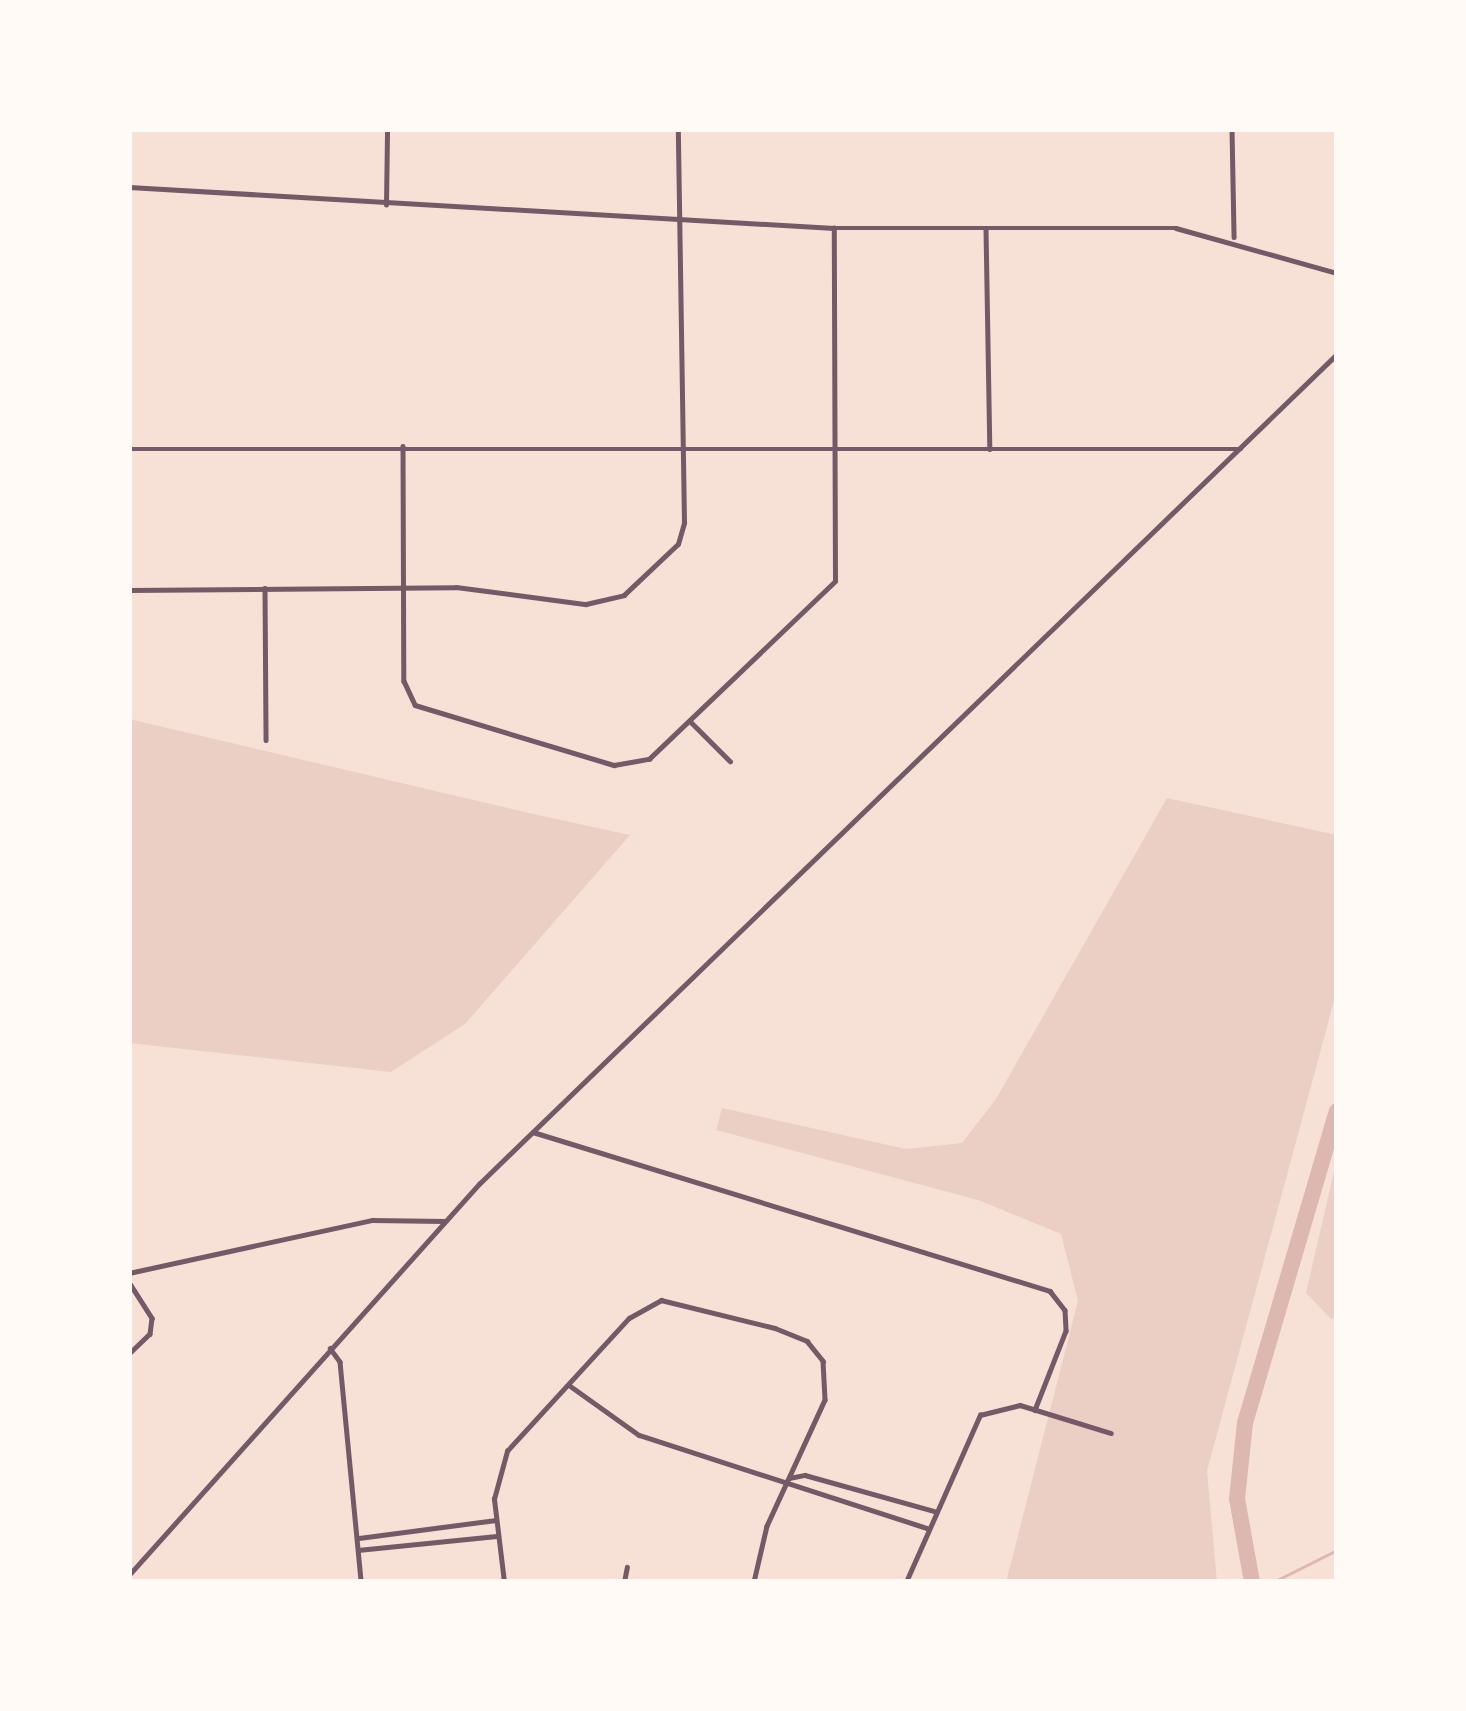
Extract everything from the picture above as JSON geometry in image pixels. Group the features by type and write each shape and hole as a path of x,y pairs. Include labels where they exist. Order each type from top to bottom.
{"street":[{"path":"386,205 387,129"},
{"path":"129,590 403,587 610,602 678,544 684,447 679,129"},
{"path":"1232,129 1234,238"},
{"path":"129,187 834,228 1176,228 1234,238 1337,273"},
{"path":"403,446 408,696 426,711 614,765 650,759 830,590 837,572 834,228"},
{"path":"986,229 989,449"},
{"path":"129,1575 444,1221 532,1132 1337,354"},
{"path":"129,449 1241,449"},
{"path":"265,589 266,740"},
{"path":"692,723 730,761"},
{"path":"532,1132 1033,1283 1060,1300 1066,1331 1035,1409"},
{"path":"129,1273 372,1220 444,1221"},
{"path":"129,1282 152,1318 150,1334 129,1354"},
{"path":"504,1582 496,1520 502,1461 640,1311 672,1300 775,1328 818,1351 827,1379 826,1400 788,1478 754,1582"},
{"path":"331,1348 340,1362 361,1582"},
{"path":"568,1384 639,1435 788,1478 926,1528"},
{"path":"906,1582 970,1423 1006,1404 1112,1433"},
{"path":"788,1478 805,1474 934,1511"},
{"path":"852,1504 857,1489"},
{"path":"357,1538 496,1520"},
{"path":"358,1550 498,1535"},
{"path":"624,1582 628,1568"}],"shaded area":[{"path":"129,719 630,835 465,1024 391,1072 129,1043"},
{"path":"1167,798 1337,835 1337,990 1207,1471 1217,1582 1006,1582 1078,1301 1061,1234 978,1200 716,1130 722,1108 906,1149 962,1143 996,1099"},
{"path":"1337,1158 1337,1318 1331,1319 1306,1293"}],"waterway":[{"path":"1252,1582 1237,1499 1245,1423 1337,1111"},
{"path":"1273,1582 1337,1550"}]}
